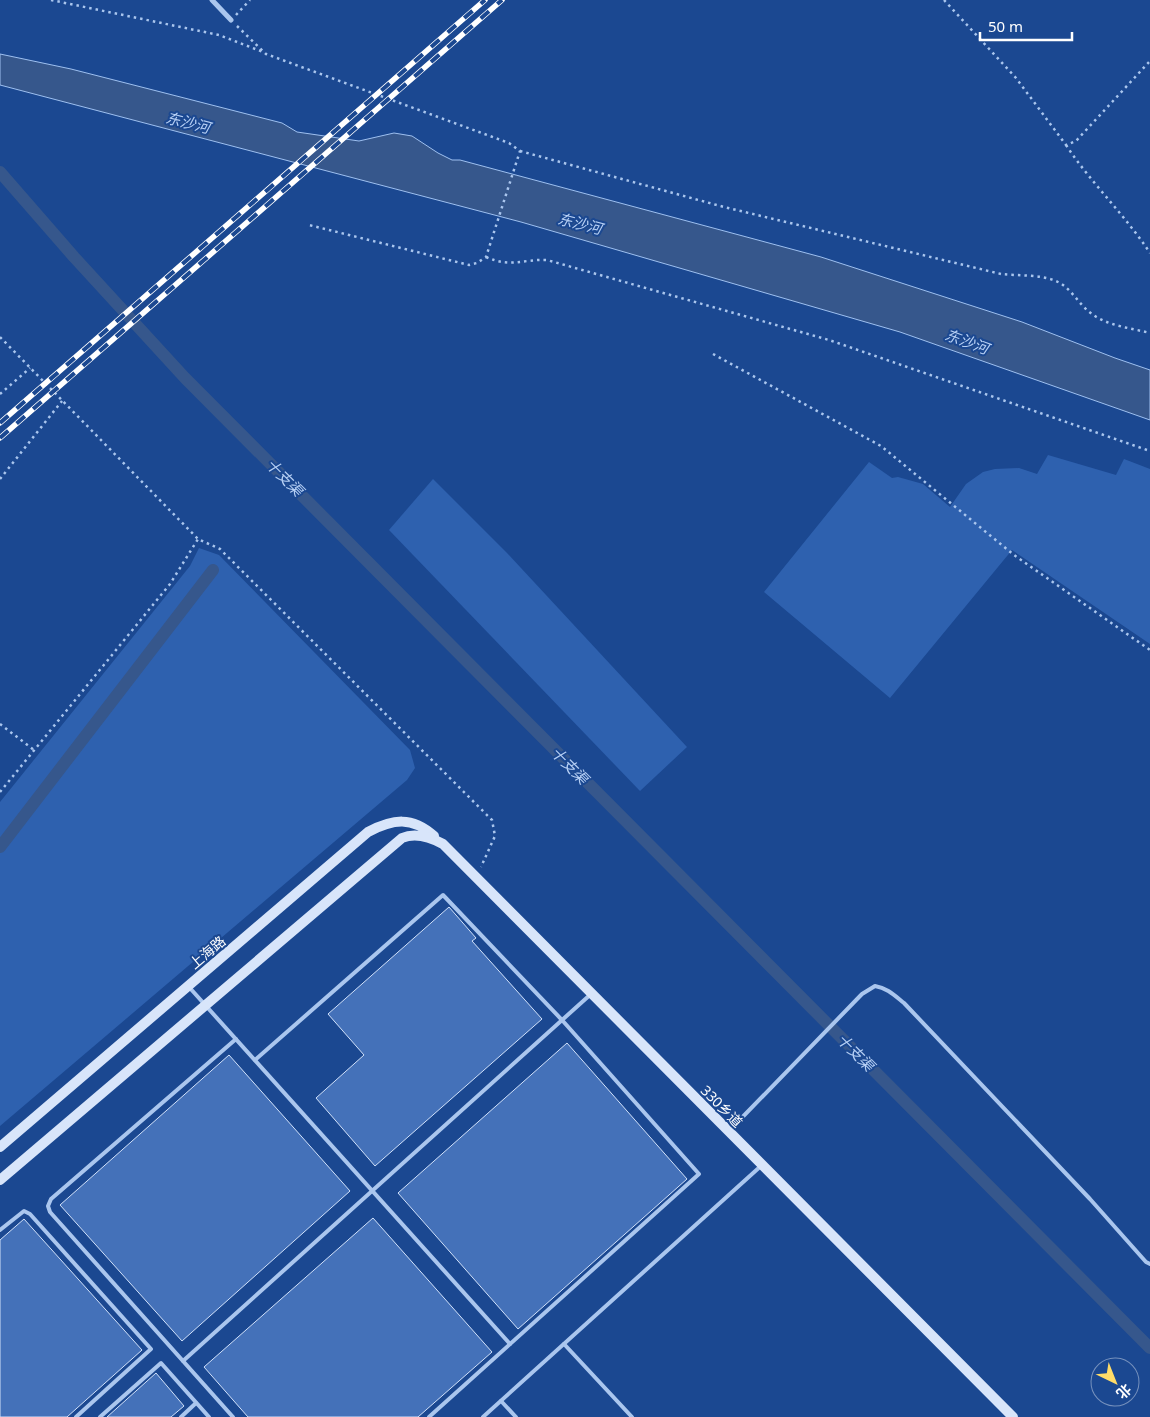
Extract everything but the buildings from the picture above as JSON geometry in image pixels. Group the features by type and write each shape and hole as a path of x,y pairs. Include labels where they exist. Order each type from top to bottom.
{"main road":[{"name":"上海路","path":"0,1147 368,832 384,824 399,821 428,831 443,844"},
{"name":"330乡道","path":"206,1005 402,838 422,836 443,844 1010,1416"},
{"path":"0,1180 206,1005"}],"street":[{"path":"212,0 231,20"}],"lane":[{"path":"255,1060 443,896 562,1020 699,1174 429,1417"},
{"path":"188,986 510,1344"},
{"path":"728,1131 862,994 875,986 883,987 904,1002 1090,1199 1146,1262 1150,1264"},
{"path":"183,1361 591,994"},
{"path":"233,1417 50,1212 48,1206 51,1199 236,1039"},
{"path":"483,1417 762,1165"},
{"path":"0,1230 24,1211 30,1214 151,1349 76,1417"},
{"path":"564,1344 632,1417"},
{"path":"100,1417 161,1363 209,1417"},
{"path":"501,1401 516,1417"},
{"path":"180,1417 196,1403"}],"path":[{"path":"51,0 219,35 509,143 520,151 724,207 1001,274 1044,278 1058,282 1091,314 1110,324 1150,333"},
{"path":"250,0 231,20 266,54"},
{"path":"944,0 1016,78 1075,159 1134,228 1150,253"},
{"path":"1066,145 1076,141 1150,61"},
{"path":"309,225 469,265 477,263 486,257 520,151"},
{"path":"486,257 496,261 515,264 534,260 547,260 829,340 1150,451"},
{"path":"0,337 198,539 220,549 492,820 495,836 476,878"},
{"path":"713,354 881,446 1014,555 1150,650"},
{"path":"0,394 30,368"},
{"path":"0,479 62,401"},
{"path":"0,792 170,584 198,539"},
{"path":"0,724 34,750"}],"shaded area":[{"path":"1048,455 1116,475 1124,459 1150,469 1150,644 1012,550 890,698 764,592 869,462 892,478 898,477 923,484 950,507 966,484 983,472 995,469 1019,468 1037,474"},
{"path":"433,479 507,553 687,747 640,791 389,530"},
{"path":"199,548 219,555 410,750 415,768 407,780 0,1126 0,802 190,566"}],"water":[{"name":"东沙河","path":"0,54 71,69 282,123 297,132 359,141 394,133 412,136 452,160 460,160 821,257 1022,322 1150,370 1150,420 900,332 521,222 0,85"}],"waterway":[{"name":"十支渠","path":"0,172 74,257 185,378 1150,1348"},
{"path":"0,847 213,570"}],"railway":[{"path":"0,423 485,0"},
{"path":"0,438 502,0"}]}
